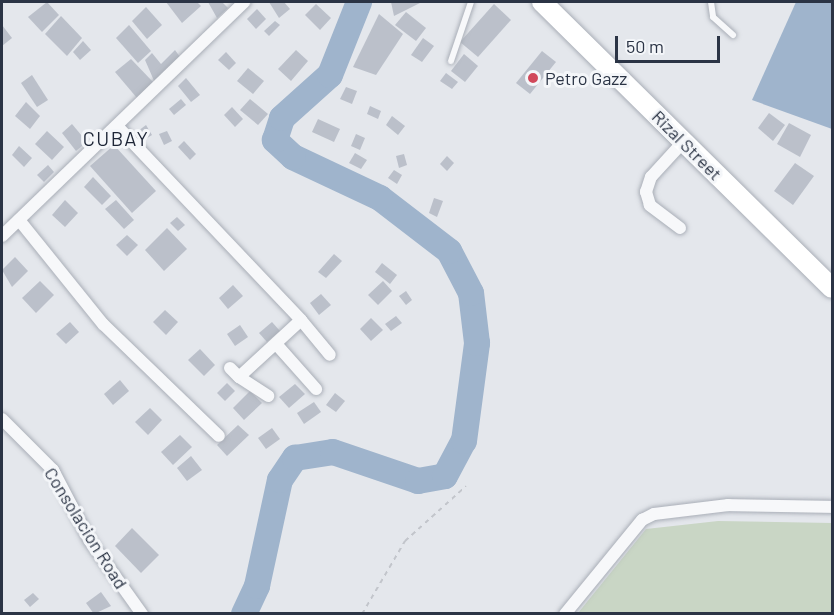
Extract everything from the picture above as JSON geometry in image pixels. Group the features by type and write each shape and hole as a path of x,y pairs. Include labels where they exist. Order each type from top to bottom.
{"main road":[{"name":"Rizal Street","path":"542,2 832,288"}],"street":[{"path":"2,236 244,2"},
{"path":"117,126 301,320 330,355"},
{"path":"680,228 650,205 646,192 651,177 684,141"},
{"path":"19,220 103,324 219,436"},
{"path":"239,377 277,345 301,320"},
{"path":"277,345 316,389"},
{"path":"230,368 239,377 268,396"},
{"name":"Consolacion Road","path":"2,419 53,470 90,541 142,614"},
{"path":"565,614 642,520 654,514 728,506 832,507"}],"lane":[{"path":"451,61 471,2"},
{"path":"711,2 713,17 733,35"}],"path":[{"path":"362,614 405,541 466,486"}],"green space":[{"path":"718,521 832,523 832,613 578,613 646,529"}],"water":[{"path":"352,2 370,2 344,65 327,85 321,79"},
{"path":"796,2 832,2 832,129 752,100"}],"building":[{"path":"47,2 59,15 42,32 28,17"},
{"path":"166,2 197,2 201,6 182,23"},
{"path":"208,2 222,2 228,8 217,18"},
{"path":"269,2 284,2 290,9 279,18"},
{"path":"391,2 422,2 394,16"},
{"path":"316,4 331,18 320,30 305,15"},
{"path":"494,4 511,20 478,57 460,42"},
{"path":"146,7 162,25 147,39 132,21"},
{"path":"257,9 266,19 256,29 247,19"},
{"path":"406,12 426,28 416,41 395,25"},
{"path":"379,14 403,34 376,75 353,67"},
{"path":"61,16 82,38 67,56 45,34"},
{"path":"275,21 280,25 269,36 264,31"},
{"path":"2,25 12,38 2,46"},
{"path":"129,25 151,51 138,63 116,38"},
{"path":"423,38 434,46 422,62 411,55"},
{"path":"83,41 91,50 80,60 73,52"},
{"path":"175,50 180,57 155,83 145,60 152,53 161,64"},
{"path":"296,50 308,61 291,81 278,69"},
{"path":"542,51 556,62 530,94 516,83"},
{"path":"226,52 236,63 229,70 218,60"},
{"path":"464,54 478,66 465,82 451,71"},
{"path":"131,59 153,82 137,98 115,72"},
{"path":"248,68 264,81 253,94 237,81"},
{"path":"446,73 458,82 452,89 440,81"},
{"path":"32,75 48,100 37,107 21,83"},
{"path":"186,78 200,95 191,102 178,86"},
{"path":"346,87 357,91 352,104 340,99"},
{"path":"181,99 186,105 174,115 169,109"},
{"path":"250,99 268,114 258,125 240,110"},
{"path":"26,102 40,116 30,129 15,116"},
{"path":"370,106 381,111 378,119 367,114"},
{"path":"232,107 243,119 235,127 224,115"},
{"path":"769,113 785,125 773,141 758,128"},
{"path":"392,116 405,126 398,135 386,125"},
{"path":"318,119 340,129 334,142 312,132"},
{"path":"789,123 811,135 800,157 777,144"},
{"path":"72,124 87,142 76,151 62,133"},
{"path":"146,125 152,135 144,140 138,131"},
{"path":"47,131 64,147 52,160 35,144"},
{"path":"167,131 172,141 164,145 159,134"},
{"path":"356,134 365,138 360,150 351,146"},
{"path":"184,141 196,154 190,160 178,147"},
{"path":"114,145 156,191 132,213 90,166"},
{"path":"19,146 32,158 24,167 12,155"},
{"path":"355,153 367,160 361,169 349,163"},
{"path":"404,154 407,165 399,168 396,156"},
{"path":"447,156 454,163 447,171 440,164"},
{"path":"795,163 814,176 793,205 774,191"},
{"path":"48,165 54,172 44,182 37,175"},
{"path":"394,170 402,175 397,184 388,178"},
{"path":"93,177 111,196 102,205 84,187"},
{"path":"434,198 443,201 437,217 429,213"},
{"path":"65,200 78,213 65,227 52,215"},
{"path":"116,200 134,220 124,229 105,209"},
{"path":"177,217 185,225 178,231 170,223"},
{"path":"167,228 187,249 164,271 145,250"},
{"path":"127,235 138,245 127,256 116,245"},
{"path":"334,254 342,261 326,278 318,272"},
{"path":"15,257 28,271 12,287 2,270"},
{"path":"382,263 397,275 390,284 375,272"},
{"path":"40,281 54,295 36,313 22,298"},
{"path":"383,281 392,291 378,305 368,295"},
{"path":"233,285 243,296 228,309 219,298"},
{"path":"406,291 412,300 406,305 399,296"},
{"path":"321,294 331,305 319,315 310,303"},
{"path":"165,310 178,322 166,335 153,322"},
{"path":"396,316 402,323 391,331 385,324"},
{"path":"371,318 383,330 371,341 360,329"},
{"path":"70,322 79,332 66,344 56,334"},
{"path":"272,322 280,331 267,342 259,333"},
{"path":"240,325 248,337 235,346 227,334"},
{"path":"200,349 215,365 204,376 188,360"},
{"path":"120,380 129,391 113,405 104,394"},
{"path":"227,383 235,391 225,401 217,393"},
{"path":"295,384 305,394 289,408 279,397"},
{"path":"250,391 262,403 244,420 233,408"},
{"path":"335,393 345,401 336,412 326,405"},
{"path":"314,402 321,412 304,424 297,413"},
{"path":"150,408 162,420 148,435 135,422"},
{"path":"238,425 249,435 227,456 217,445"},
{"path":"272,428 280,439 266,449 258,438"},
{"path":"180,435 192,447 173,465 161,452"},
{"path":"191,456 202,470 187,481 177,468"},
{"path":"132,528 159,555 141,573 115,546"},
{"path":"101,592 111,606 94,614 86,603"},
{"path":"33,593 39,599 30,607 24,600"}],"waterway":[{"path":"244,614 257,586 280,480 295,458 333,452 418,481 445,476 464,441 477,343 471,293 449,251 380,198 293,157 275,140 282,118 330,75 359,2"}],"place":[{"name":"Petro Gazz","path":"533,78"}],"district":[{"name":"CUBAY","path":"116,138"}]}
